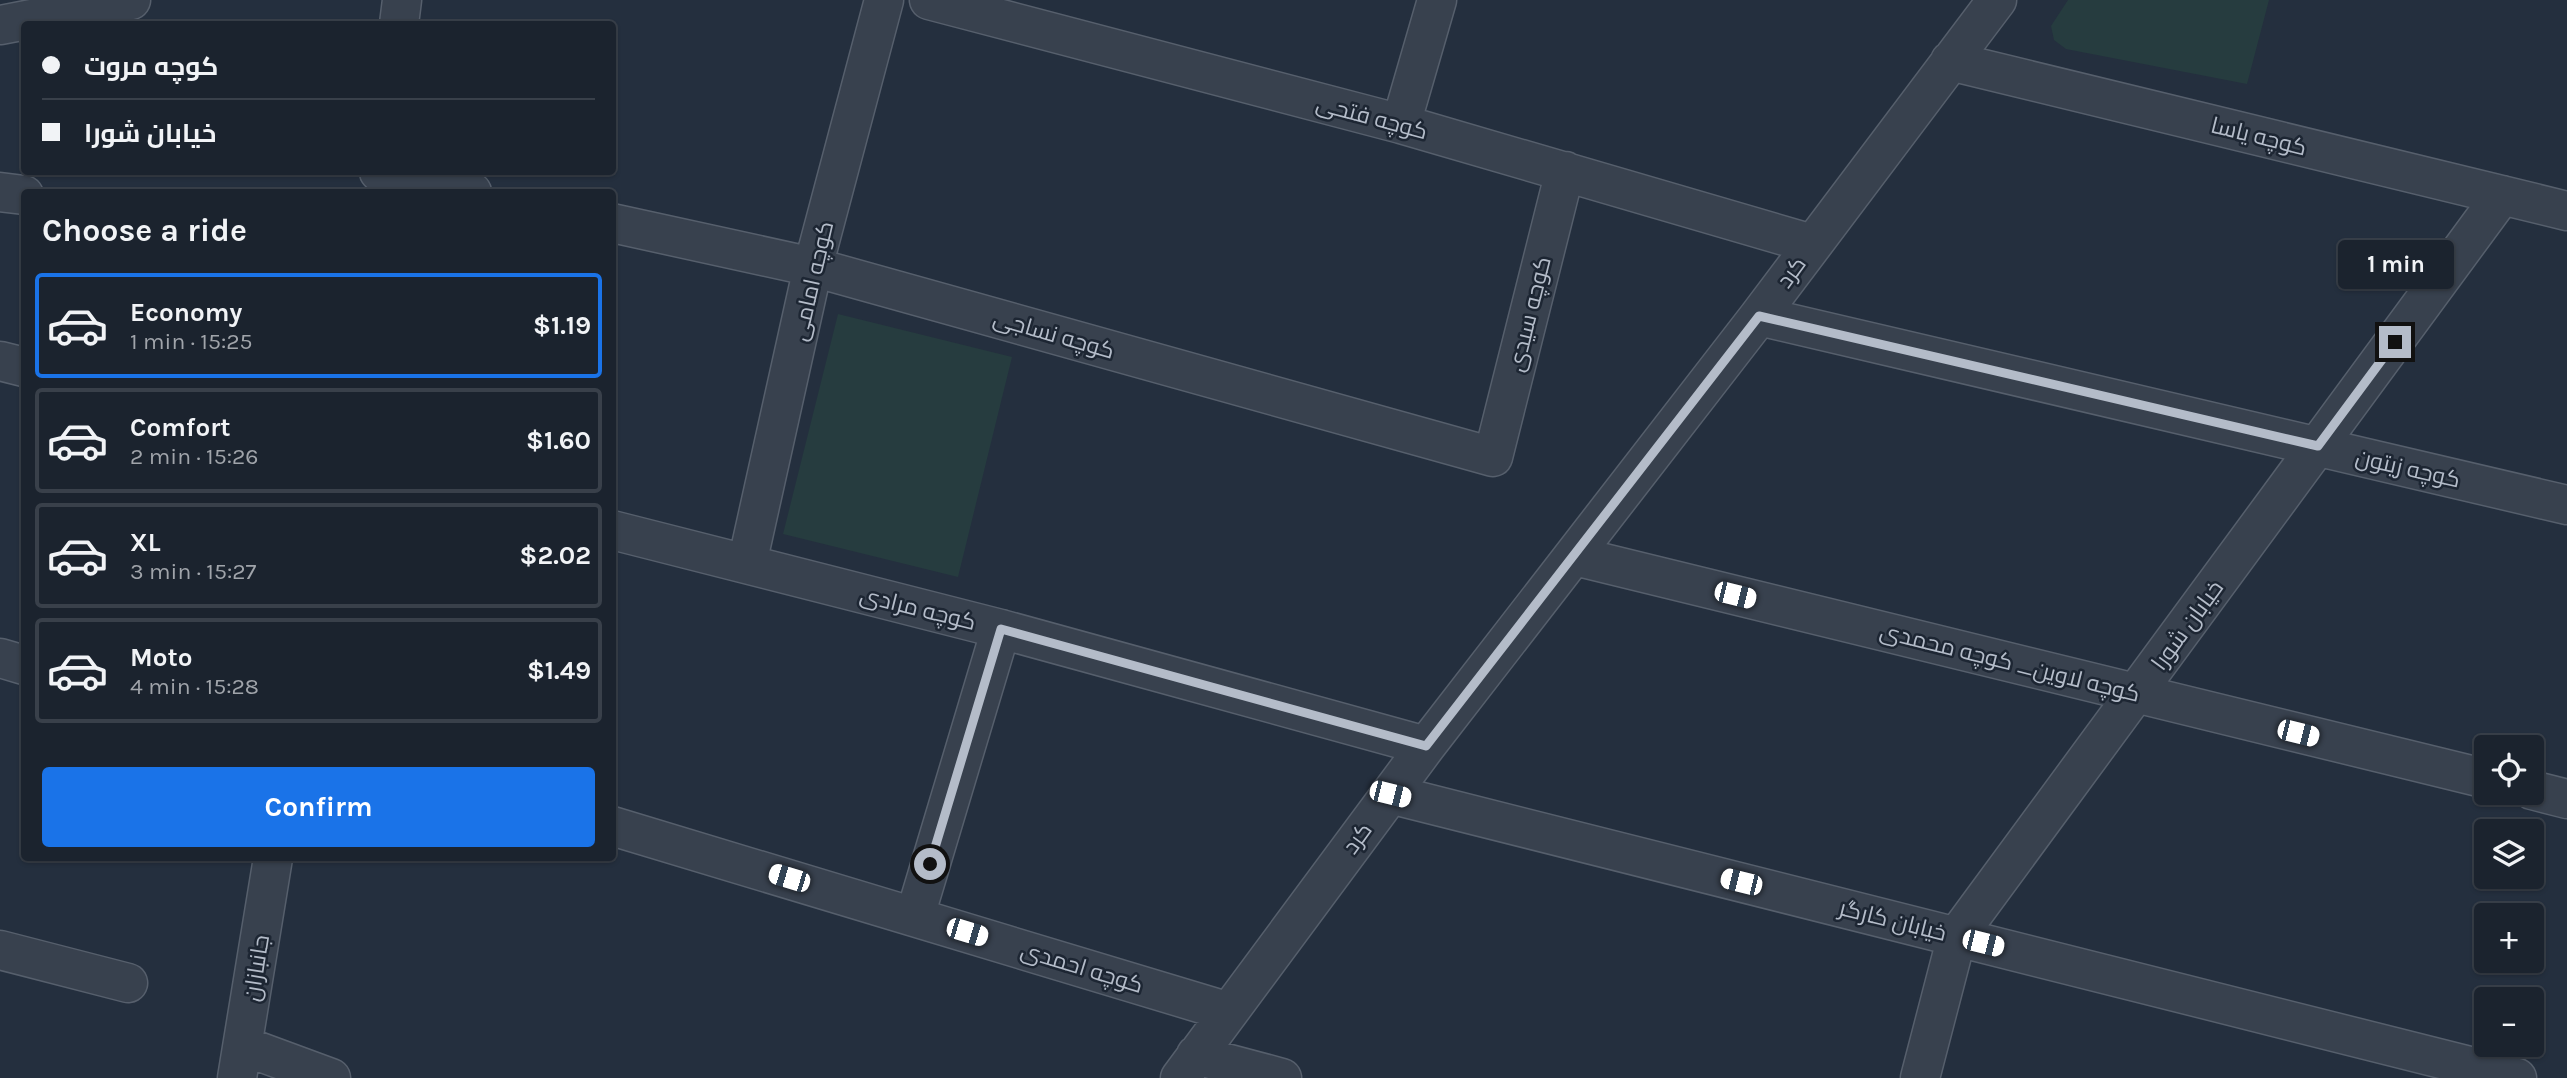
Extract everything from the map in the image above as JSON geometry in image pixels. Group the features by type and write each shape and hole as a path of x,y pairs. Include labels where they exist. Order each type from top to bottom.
{"street":[{"path":"0,25 131,0"},
{"path":"399,21 402,0"},
{"name":"کوچه امامی","path":"747,564 814,267 884,0"},
{"name":"کوچه فتحی","path":"929,0 1401,124 1812,244"},
{"path":"1401,124 1437,0"},
{"name":"کرد","path":"1188,1067 1426,746 1759,316 1997,0"},
{"name":"کوچه یاسا","path":"1950,61 2567,211"},
{"name":"کوچه سیدی","path":"1493,457 1565,172"},
{"path":"393,175 458,189"},
{"path":"0,192 21,195"},
{"name":"خیابان شورا","path":"1920,1078 1957,936 2502,195"},
{"name":"کوچه نساجی","path":"616,224 814,267 1493,457"},
{"name":"کوچه زیتون","path":"1759,316 2567,505"},
{"path":"0,361 21,366"},
{"name":"کوچه مرادی","path":"616,531 1001,629 1426,746"},
{"name":"کوچه لاوین_ کوچه محمدی","path":"1575,556 2474,776"},
{"path":"915,916 1001,629"},
{"path":"0,658 21,664"},
{"path":"2544,793 2567,799"},
{"name":"خیابان کارگر","path":"1390,794 2517,1078"},
{"name":"کوچه احمدی","path":"616,827 1229,1012"},
{"name":"جانبازان","path":"241,1062 274,861"},
{"path":"0,950 128,983"},
{"path":"241,1062 331,1078"},
{"path":"1188,1067 1282,1078"}],"green space":[{"path":"2068,0 2269,0 2247,84 2066,49 2054,40 2051,26"},
{"path":"838,314 1012,357 958,577 783,534"}],"route":[{"path":"930,864 1001,629 1426,746 1759,316 2318,446 2395,342"}]}
